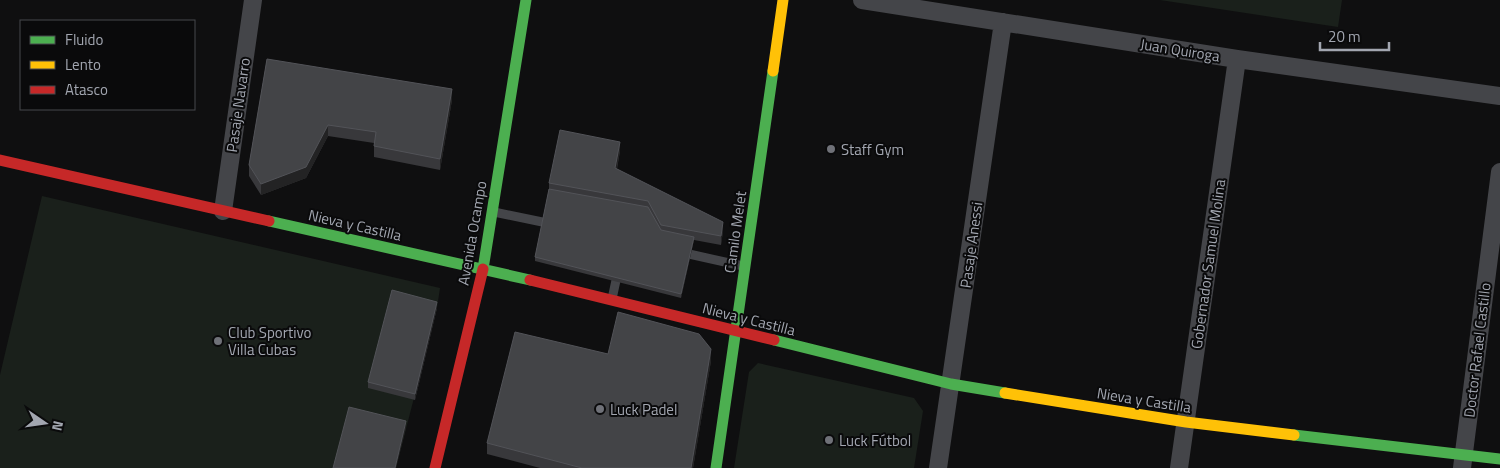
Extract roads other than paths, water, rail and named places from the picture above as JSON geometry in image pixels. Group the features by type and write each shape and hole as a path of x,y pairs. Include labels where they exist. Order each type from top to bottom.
{"street":[{"name":"Pasaje Navarro","path":"223,211 253,0"},
{"name":"Avenida Ocampo","path":"435,468 483,269 526,0"},
{"name":"Camilo Melet","path":"716,468 783,0"},
{"name":"Juan Quiroga","path":"862,0 1237,59 1500,96"},
{"name":"Pasaje Anessi","path":"938,468 1003,22"},
{"name":"Gobernador Samuel Molina","path":"1179,468 1237,59"},
{"name":"Nieva y Castilla","path":"0,160 483,269 951,384 1186,422 1463,461 1500,459"},
{"name":"Doctor Rafael Castillo","path":"1463,461 1500,172"}],"lane":[{"path":"492,211 558,226"},
{"path":"671,250 746,266"},
{"path":"612,300 621,257"}],"place":[{"name":"Staff Gym","path":"831,149"},
{"name":"Club Sportivo Villa Cubas","path":"218,341"},
{"name":"Luck Padel","path":"600,409"},
{"name":"Luck Fútbol","path":"829,440"}]}
